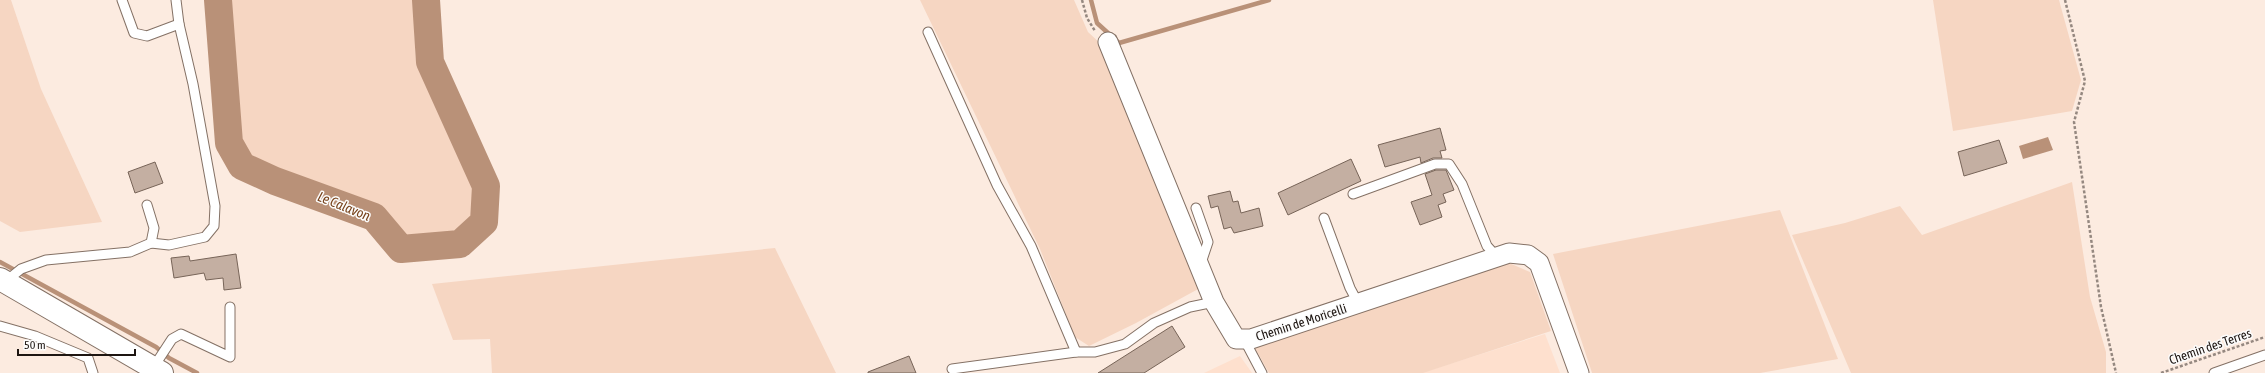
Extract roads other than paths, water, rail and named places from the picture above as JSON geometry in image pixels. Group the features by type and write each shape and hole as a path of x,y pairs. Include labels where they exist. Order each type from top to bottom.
{"main road":[{"path":"3,280 158,371"}],"street":[{"name":"Chemin de Moricelli","path":"1108,42 1214,302 1236,339 1251,339 1509,253 1528,256 1539,262 1578,373"}],"lane":[{"path":"122,0 134,33 147,36 179,24"},
{"path":"3,280 21,268 46,260 130,252 151,243 169,245 206,237 214,226 213,199 193,84 179,24 176,0"},
{"path":"928,32 997,185 1031,246 1076,352"},
{"path":"1353,194 1435,164 1449,164 1462,184 1487,246 1497,257"},
{"path":"148,205 154,228 151,243"},
{"path":"1196,208 1208,242 1199,267"},
{"path":"1324,218 1350,288 1358,303"},
{"path":"952,369 1076,352 1095,352 1125,344 1154,323 1190,306 1214,302"},
{"path":"158,371 172,339 181,334 230,357 230,307"},
{"path":"0,326 35,336 88,358 93,373"},
{"path":"1244,339 1262,373"},
{"path":"2214,373 2265,355"}],"waterway":[{"name":"Le Calavon","path":"218,0 229,143 242,166 275,181 374,217 401,249 460,244 484,222 486,186 430,62 426,0"},
{"path":"1091,0 1097,23 1119,43 1269,0"},
{"path":"0,262 156,347 169,358 197,373"}]}
